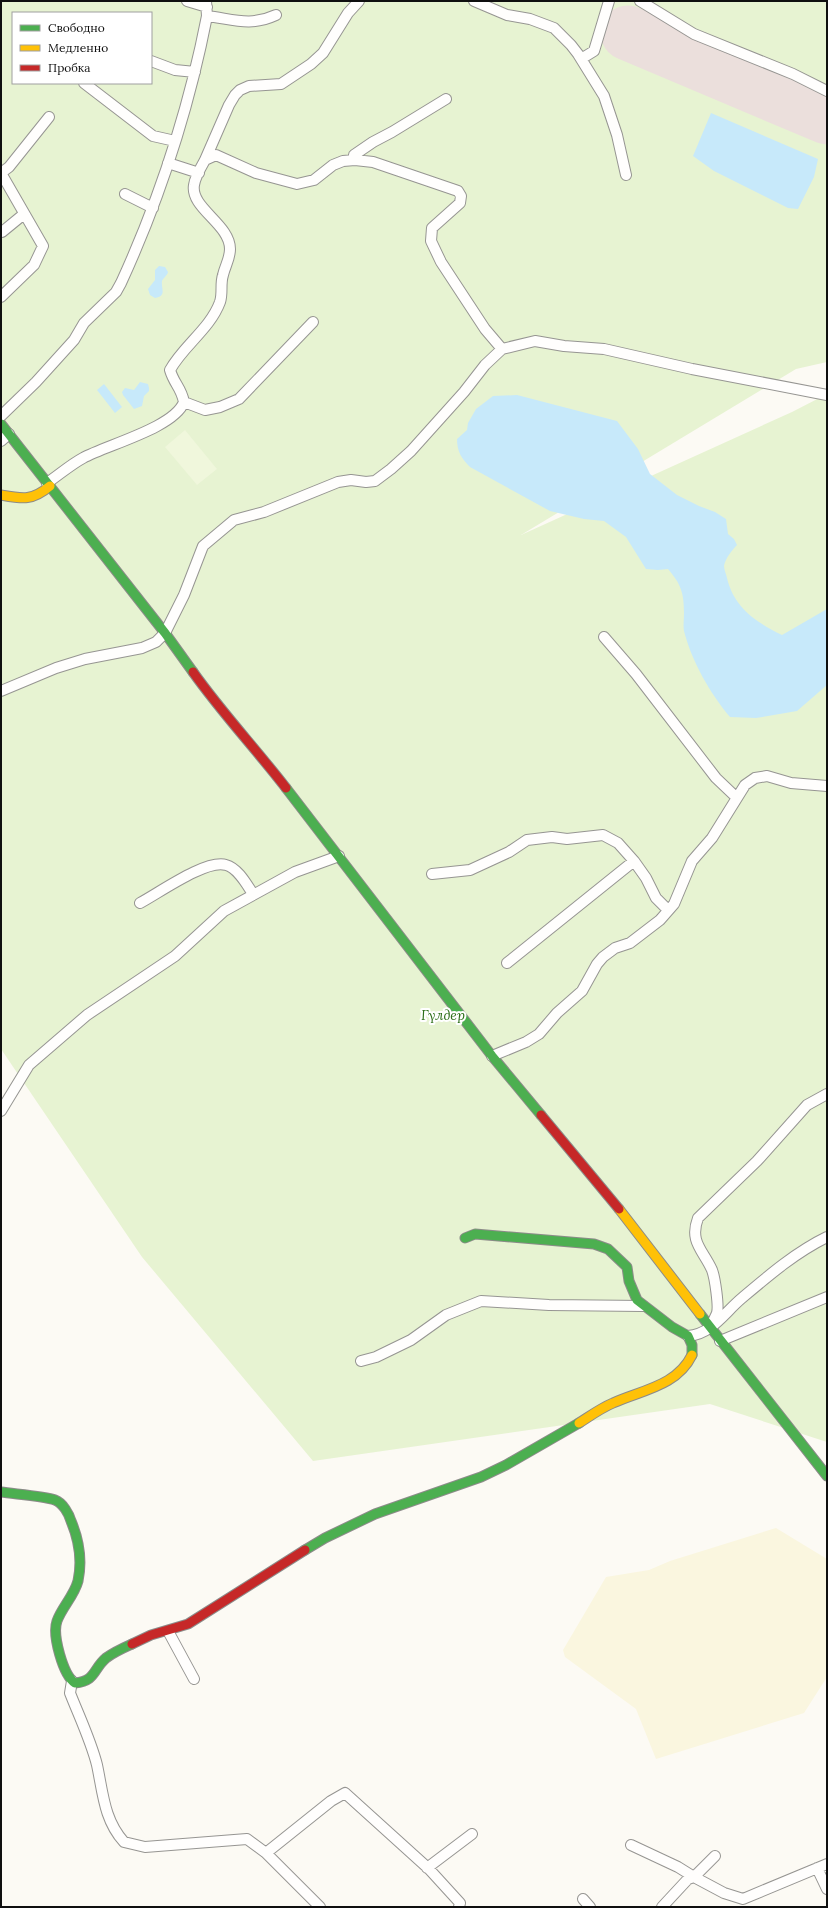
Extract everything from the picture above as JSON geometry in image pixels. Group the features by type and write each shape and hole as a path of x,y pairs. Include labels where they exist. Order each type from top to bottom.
{"main road":[{"path":"1,424 5,437 48,485 165,633 212,699 250,742 339,856 492,1056 624,1215 710,1328 827,1476"},
{"path":"1,495 32,499 38,497 48,485"},
{"path":"1,1492 56,1500 63,1504 72,1519 78,1544 79,1580 71,1599 61,1614 55,1627 68,1677 72,1681 84,1682 90,1679 105,1659 117,1651 151,1635 188,1624 324,1538 375,1514 481,1477 506,1466 613,1403 666,1383 680,1374 688,1363 692,1355 692,1345 688,1336 643,1306 637,1300 632,1293 627,1267 608,1249 594,1244 475,1234 466,1238"}],"street":[{"path":"187,1 207,8 219,17 226,20 240,22 264,21 276,15"},
{"path":"48,485 83,458 143,434 182,409 184,402 182,390 172,378 170,370 214,313 220,302 223,291 222,276 229,258 230,247 226,235 198,202 194,192 194,184 198,173 235,95 240,90 249,86 281,84 311,64 323,53 348,13 359,1"},
{"path":"474,1 507,15 530,19 554,28 571,45 604,96 617,135 626,175"},
{"path":"581,59 594,51 609,1"},
{"path":"640,1 694,34 793,74 827,91"},
{"path":"1,416 36,382 74,340 84,323 116,292 127,272 153,208 175,140 195,72 207,8"},
{"path":"152,61 175,70 195,72"},
{"path":"85,84 152,136 175,140"},
{"path":"354,160 354,155 373,142 446,100"},
{"path":"1,297 34,265 43,246 1,173 9,167 50,117"},
{"path":"205,160 216,155 256,173 297,184 314,180 333,166 343,161 354,160 373,162 458,191 461,196 460,203 432,228 431,240 441,262 485,329 502,349"},
{"path":"168,162 198,173"},
{"path":"126,194 153,208"},
{"path":"2,232 24,214"},
{"path":"184,402 206,410 220,407 239,399 313,322"},
{"path":"1,691 85,659 148,646 156,642 165,633 184,595 203,546 207,541 234,520 264,512 338,482 351,480 366,482 375,481 391,470 411,450 464,392 485,365 502,349 535,341 564,346 604,349 699,370 827,395"},
{"path":"604,637 636,674 716,778 737,798"},
{"path":"492,1056 526,1042 539,1034 557,1013 582,992 596,964 603,957 615,948 630,943 660,920 677,898 692,861 712,838 745,785 756,778 767,776 790,783 827,786"},
{"path":"432,874 470,870 509,852 527,840 552,837 567,839 603,835 618,843 634,861 646,878 656,898 668,910"},
{"path":"1,1111 30,1065 86,1015 176,956 224,911 295,872 339,856"},
{"path":"507,963 634,861"},
{"path":"140,903 196,871 218,863 228,865 235,870 248,885 253,894"},
{"path":"710,1328 717,1312 716,1296 712,1270 698,1247 695,1237 695,1227 698,1218 757,1161 807,1105 827,1094"},
{"path":"688,1336 699,1335 710,1328 740,1299 808,1247 827,1237"},
{"path":"720,1340 827,1297"},
{"path":"361,1361 376,1357 411,1340 446,1315 481,1301 550,1305 643,1306"},
{"path":"168,1631 194,1679"},
{"path":"72,1681 70,1693 97,1764 105,1806 110,1820 124,1842 138,1846 158,1846 247,1839 266,1853 320,1907"},
{"path":"266,1853 331,1801 345,1793 427,1868 460,1903 459,1907"},
{"path":"427,1868 472,1834"},
{"path":"631,1845 678,1867 724,1893 743,1899 827,1864"},
{"path":"662,1907 688,1879 694,1877 715,1856"},
{"path":"817,1868 827,1889"},
{"path":"583,1899 590,1907"}],"shaded area":[{"path":"776,1528 827,1559 827,1677 804,1713 656,1759 636,1709 565,1657 563,1650 606,1577 649,1570 670,1561"}],"green space":[{"name":"Гүлдер","path":"1,1 827,1 827,362 796,369 521,535 792,412 827,394 827,1442 710,1404 313,1461 142,1257 1,1049"},
{"path":"185,430 217,469 197,485 165,447"}],"water":[{"path":"711,113 818,159 814,177 798,209 788,208 714,171 693,156"},
{"path":"159,266 165,267 168,272 162,281 163,292 161,296 155,298 150,295 148,289 155,280 155,270"},
{"path":"140,382 148,384 149,391 144,396 142,406 134,409 122,392 125,388 134,390"},
{"path":"104,384 122,407 115,413 97,390"},
{"path":"517,395 617,421 638,449 650,474 677,495 715,512 726,519 728,534 734,539 737,545 726,560 724,566 730,589 747,613 763,625 782,635 827,609 827,685 797,711 756,718 730,717 702,677 687,643 684,631 684,606 681,589 676,579 668,569 646,569 626,537 604,521 584,519 550,511 470,467 462,458 458,448 457,439 467,430 468,423 476,409 493,396"}],"runway":[{"path":"628,33 827,117"}],"traffic: fast":[{"path":"1,424 165,633 193,672"},
{"path":"286,788 492,1056 541,1115"},
{"path":"465,1238 475,1234 594,1244 608,1249 627,1267 629,1281 637,1300 672,1327 688,1336 692,1345 692,1355"},
{"path":"700,1314 827,1476"},
{"path":"305,1550 325,1538 375,1514 481,1477 506,1465 579,1423"},
{"path":"1,1492 37,1496 58,1501 67,1512 74,1528 80,1559 78,1581 71,1597 59,1616 56,1627 57,1645 66,1672 71,1679 75,1683 87,1680 94,1674 106,1658 132,1644"}],"traffic: slow":[{"path":"1,495 27,498 44,491 50,486"},
{"path":"619,1209 700,1314"},
{"path":"579,1423 609,1405 658,1386 668,1380 677,1374 692,1355"}],"traffic: jam":[{"path":"193,672 286,788"},
{"path":"541,1115 619,1209"},
{"path":"132,1644 151,1635 188,1624 305,1550"}]}
